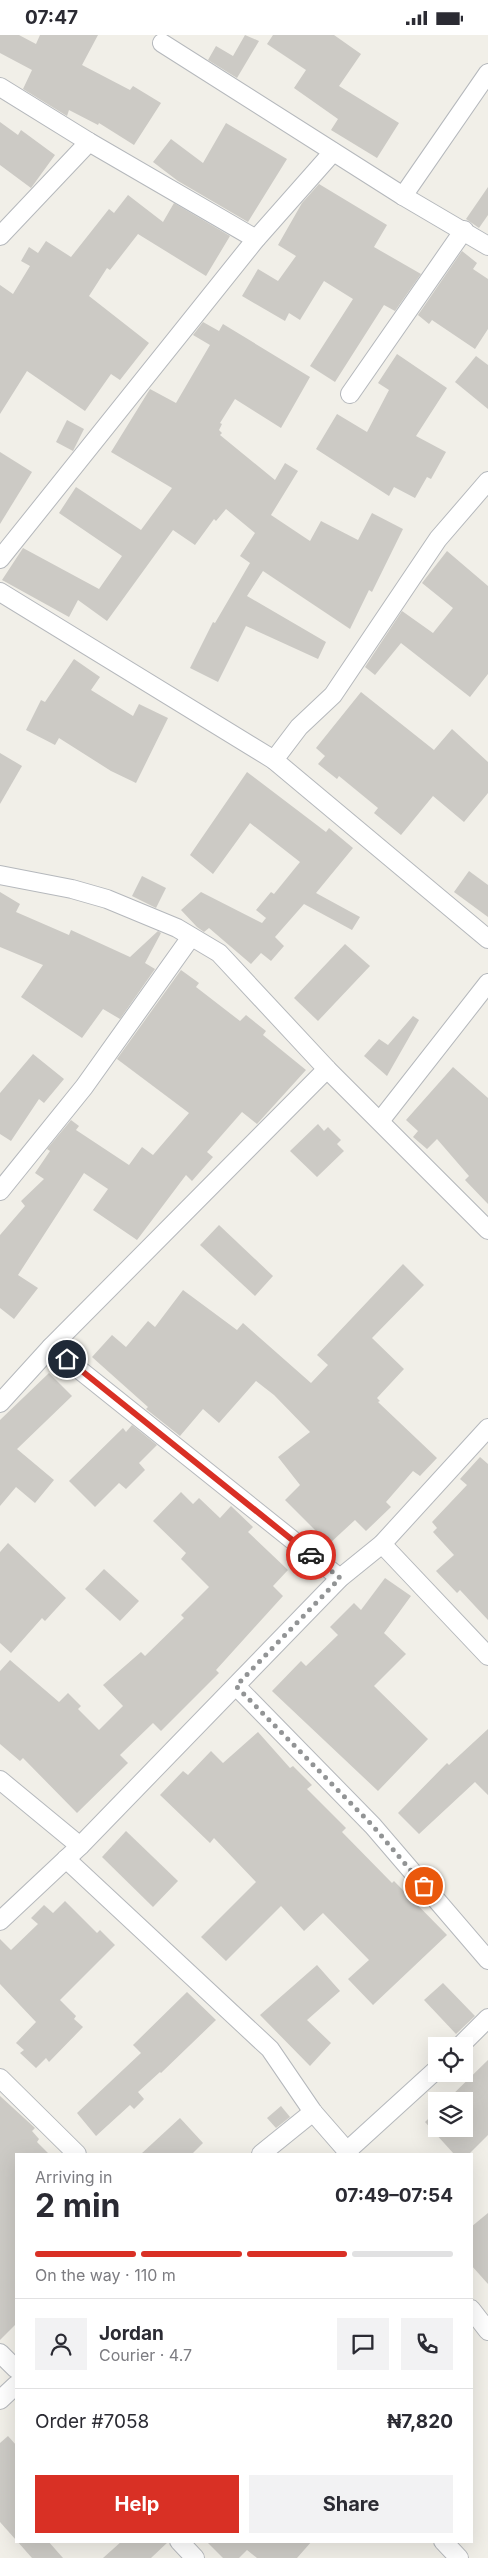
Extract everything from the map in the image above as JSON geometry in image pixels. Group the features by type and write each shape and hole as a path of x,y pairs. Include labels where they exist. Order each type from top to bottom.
{"street":[{"path":"162,43 403,196 464,230 488,246"},
{"path":"403,196 488,73"},
{"path":"0,87 89,142 256,239"},
{"path":"0,236 89,142"},
{"path":"0,559 256,239 334,152"},
{"path":"350,394 464,230"},
{"path":"274,761 299,727 333,695 438,539 488,481"},
{"path":"0,592 274,761 488,939"},
{"path":"0,875 72,889 107,899 191,937 220,953 328,1069 488,1230"},
{"path":"0,1191 84,1087 191,937"},
{"path":"380,1121 488,983"},
{"path":"0,1403 51,1347 328,1069"},
{"path":"51,1347 340,1578"},
{"path":"0,1921 80,1846 340,1578 382,1544 488,1427"},
{"path":"382,1544 488,1656"},
{"path":"236,1686 373,1826 488,1960"},
{"path":"0,1780 80,1846"},
{"path":"66,1859 270,2049 312,2112 348,2152 428,2077"},
{"path":"469,2037 488,2018"},
{"path":"0,2078 76,2153"},
{"path":"262,2153 312,2112"},
{"path":"473,2311 487,2328"},
{"path":"0,2353 15,2368"},
{"path":"0,2400 15,2386"},
{"path":"181,2543 195,2558"},
{"path":"445,2543 459,2558"}],"building":[{"path":"0,35 19,35 36,44 40,35 98,35 82,65 130,90 133,86 161,103 134,145 99,123 98,125 69,110 67,116 23,89 32,70 0,53"},
{"path":"245,35 259,41 237,78 208,60 216,46 233,56"},
{"path":"273,35 334,35 361,54 339,86 399,123 377,158 331,130 338,119 294,88 306,70 267,44"},
{"path":"0,122 18,135 21,130 55,155 31,188 0,165"},
{"path":"226,123 287,159 248,222 178,181 153,162 171,139 203,163"},
{"path":"319,184 387,225 374,247 421,274 395,311 384,305 335,382 310,366 353,299 324,281 300,320 289,313 285,321 242,296 258,269 278,281 296,256 278,245 302,203"},
{"path":"488,187 488,215 479,228 466,219"},
{"path":"128,195 163,222 174,203 230,236 206,276 138,234 110,270 107,268 89,296 149,343 120,380 111,374 85,411 27,371 0,414 0,285 13,294 30,266 21,261 29,247 38,253 46,241 71,257 109,209 114,213"},
{"path":"462,251 477,263 473,269 488,279 488,329 475,349 432,320 429,324 418,315"},
{"path":"203,322 219,331 223,324 310,377 281,428 235,399 220,423 222,424 219,430 222,433 220,435 275,480 285,463 298,471 271,515 310,541 321,521 358,540 372,513 403,529 372,592 369,590 350,629 263,571 247,596 326,642 318,659 246,626 218,682 190,668 213,622 215,623 250,563 240,556 255,533 226,509 216,521 214,519 195,545 173,530 107,621 78,600 69,617 2,580 23,548 99,589 122,556 59,513 76,487 141,530 172,488 111,452 150,389 176,403 210,345 193,335"},
{"path":"397,354 447,388 416,436 446,452 431,479 427,477 415,498 394,487 389,496 316,449 337,414 367,432 389,390 378,383"},
{"path":"476,356 488,365 488,409 455,382"},
{"path":"67,420 84,429 73,451 56,442"},
{"path":"0,452 32,472 0,524"},
{"path":"447,551 488,586 488,674 470,697 401,643 375,675 365,667 402,611 433,633 453,608 422,583"},
{"path":"74,659 100,677 91,690 133,716 139,704 168,718 136,783 111,771 59,738 55,745 26,730 41,700 45,702"},
{"path":"361,692 434,750 452,729 488,762 488,793 464,822 433,796 401,835 374,813 378,808 339,776 337,779 318,764 325,756 316,748"},
{"path":"0,753 22,766 0,804"},
{"path":"247,772 326,832 329,828 353,848 316,893 360,917 352,930 304,904 275,937 284,946 271,961 261,953 251,964 209,928 204,932 197,927 181,910 201,892 262,923 266,918 256,910 271,892 274,894 300,862 250,823 213,874 190,855"},
{"path":"469,871 488,885 488,917 454,892"},
{"path":"142,876 166,888 156,908 132,896"},
{"path":"0,892 20,904 16,912 69,935 71,930 130,957 158,931 161,933 145,963 155,969 120,1019 103,1009 82,1038 21,997 43,965 0,947"},
{"path":"345,944 370,966 318,1021 294,998"},
{"path":"181,970 199,983 196,987 240,1021 246,1015 266,1031 263,1035 306,1070 257,1124 242,1112 207,1152 213,1157 192,1181 186,1175 137,1240 93,1210 108,1189 84,1173 18,1275 38,1288 14,1319 0,1308 0,1235 25,1206 21,1201 44,1179 35,1173 50,1151 47,1149 71,1120 79,1126 76,1130 129,1165 142,1147 153,1155 189,1113 117,1059"},
{"path":"413,1016 419,1020 387,1076 364,1056 379,1039 388,1045"},
{"path":"33,1054 64,1079 44,1103 39,1099 11,1141 0,1134 0,1093"},
{"path":"453,1067 488,1098 488,1204 465,1180 469,1176 437,1139 427,1149 413,1137 418,1131 406,1120"},
{"path":"318,1124 324,1131 328,1127 341,1140 337,1144 344,1151 317,1177 290,1151"},
{"path":"219,1225 273,1276 255,1296 200,1245"},
{"path":"403,1264 424,1285 372,1338 404,1369 377,1398 380,1401 378,1402 437,1458 420,1476 413,1471 386,1502 391,1507 366,1531 355,1520 329,1544 285,1500 300,1485 278,1457 310,1432 274,1395 256,1381 219,1423 203,1409 180,1436 146,1409 148,1407 92,1357 112,1335 126,1347 148,1321 155,1327 183,1290 237,1330 243,1323 311,1383 328,1365 317,1355"},
{"path":"49,1373 72,1396 17,1449 54,1480 35,1503 16,1487 0,1506 0,1420"},
{"path":"132,1425 157,1445 139,1463 145,1470 126,1489 119,1483 95,1507 69,1481 123,1428 126,1432"},
{"path":"480,1457 488,1464 488,1620 460,1590 457,1593 436,1571 454,1555 433,1532 437,1528 432,1522 467,1485 460,1479"},
{"path":"181,1492 193,1504 199,1498 220,1518 231,1506 253,1527 248,1532 288,1570 273,1586 283,1596 216,1670 219,1673 161,1731 153,1723 120,1755 128,1763 77,1813 23,1758 20,1761 0,1744 0,1671 10,1660 59,1702 68,1693 81,1706 78,1709 99,1730 123,1706 103,1685 141,1652 145,1656 184,1618 181,1615 209,1587 181,1559 186,1553 153,1521"},
{"path":"8,1543 66,1598 45,1621 42,1618 11,1653 0,1643 0,1552"},
{"path":"104,1569 139,1601 120,1621 85,1589"},
{"path":"385,1578 411,1596 384,1633 406,1654 374,1686 428,1739 378,1791 272,1691 301,1661 306,1666 338,1635 330,1627 354,1603 361,1610"},
{"path":"488,1729 488,1795 475,1782 419,1834 398,1813 447,1763 449,1765"},
{"path":"258,1732 290,1768 293,1766 312,1785 307,1789 346,1828 342,1832 447,1935 373,2005 348,1979 369,1960 323,1913 304,1931 281,1906 226,1961 201,1937 256,1882 214,1838 210,1843 160,1795 183,1771 188,1775 211,1751 223,1763"},
{"path":"126,1831 178,1881 153,1907 102,1857"},
{"path":"65,1901 97,1933 100,1930 115,1945 60,2000 76,2016 74,2019 83,2027 49,2062 46,2058 36,2068 20,2053 24,2050 16,2043 36,2022 0,1984 0,1939 11,1950 38,1924 31,1918 44,1905 53,1913"},
{"path":"317,1965 340,1991 307,2020 331,2043 310,2066 260,2015"},
{"path":"443,1983 475,2016 456,2034 424,2000"},
{"path":"187,1992 216,2020 161,2073 138,2092 144,2099 134,2109 130,2105 96,2136 77,2113 141,2053 133,2045"},
{"path":"488,2060 488,2135 470,2153 453,2153 439,2137 473,2137 473,2092 455,2092 465,2082 473,2082 473,2075"},
{"path":"0,2096 35,2128 32,2131 39,2139 37,2142 48,2153 15,2153 15,2325 0,2340"},
{"path":"281,2106 290,2117 276,2128 267,2118"},
{"path":"180,2118 203,2143 193,2153 142,2153"},
{"path":"488,2213 488,2284 473,2267 473,2225"},
{"path":"8,2436 15,2444 15,2539 0,2522 0,2443"},
{"path":"19,2543 50,2543 63,2558 32,2558"},
{"path":"120,2543 167,2543 151,2558 103,2558"},
{"path":"208,2543 310,2543 297,2558 257,2558 247,2550 239,2558 223,2558"}],"way so far":[{"path":"311,1555 340,1578 236,1686 373,1826 424,1886"}],"route":[{"path":"67,1359 311,1555"}]}
